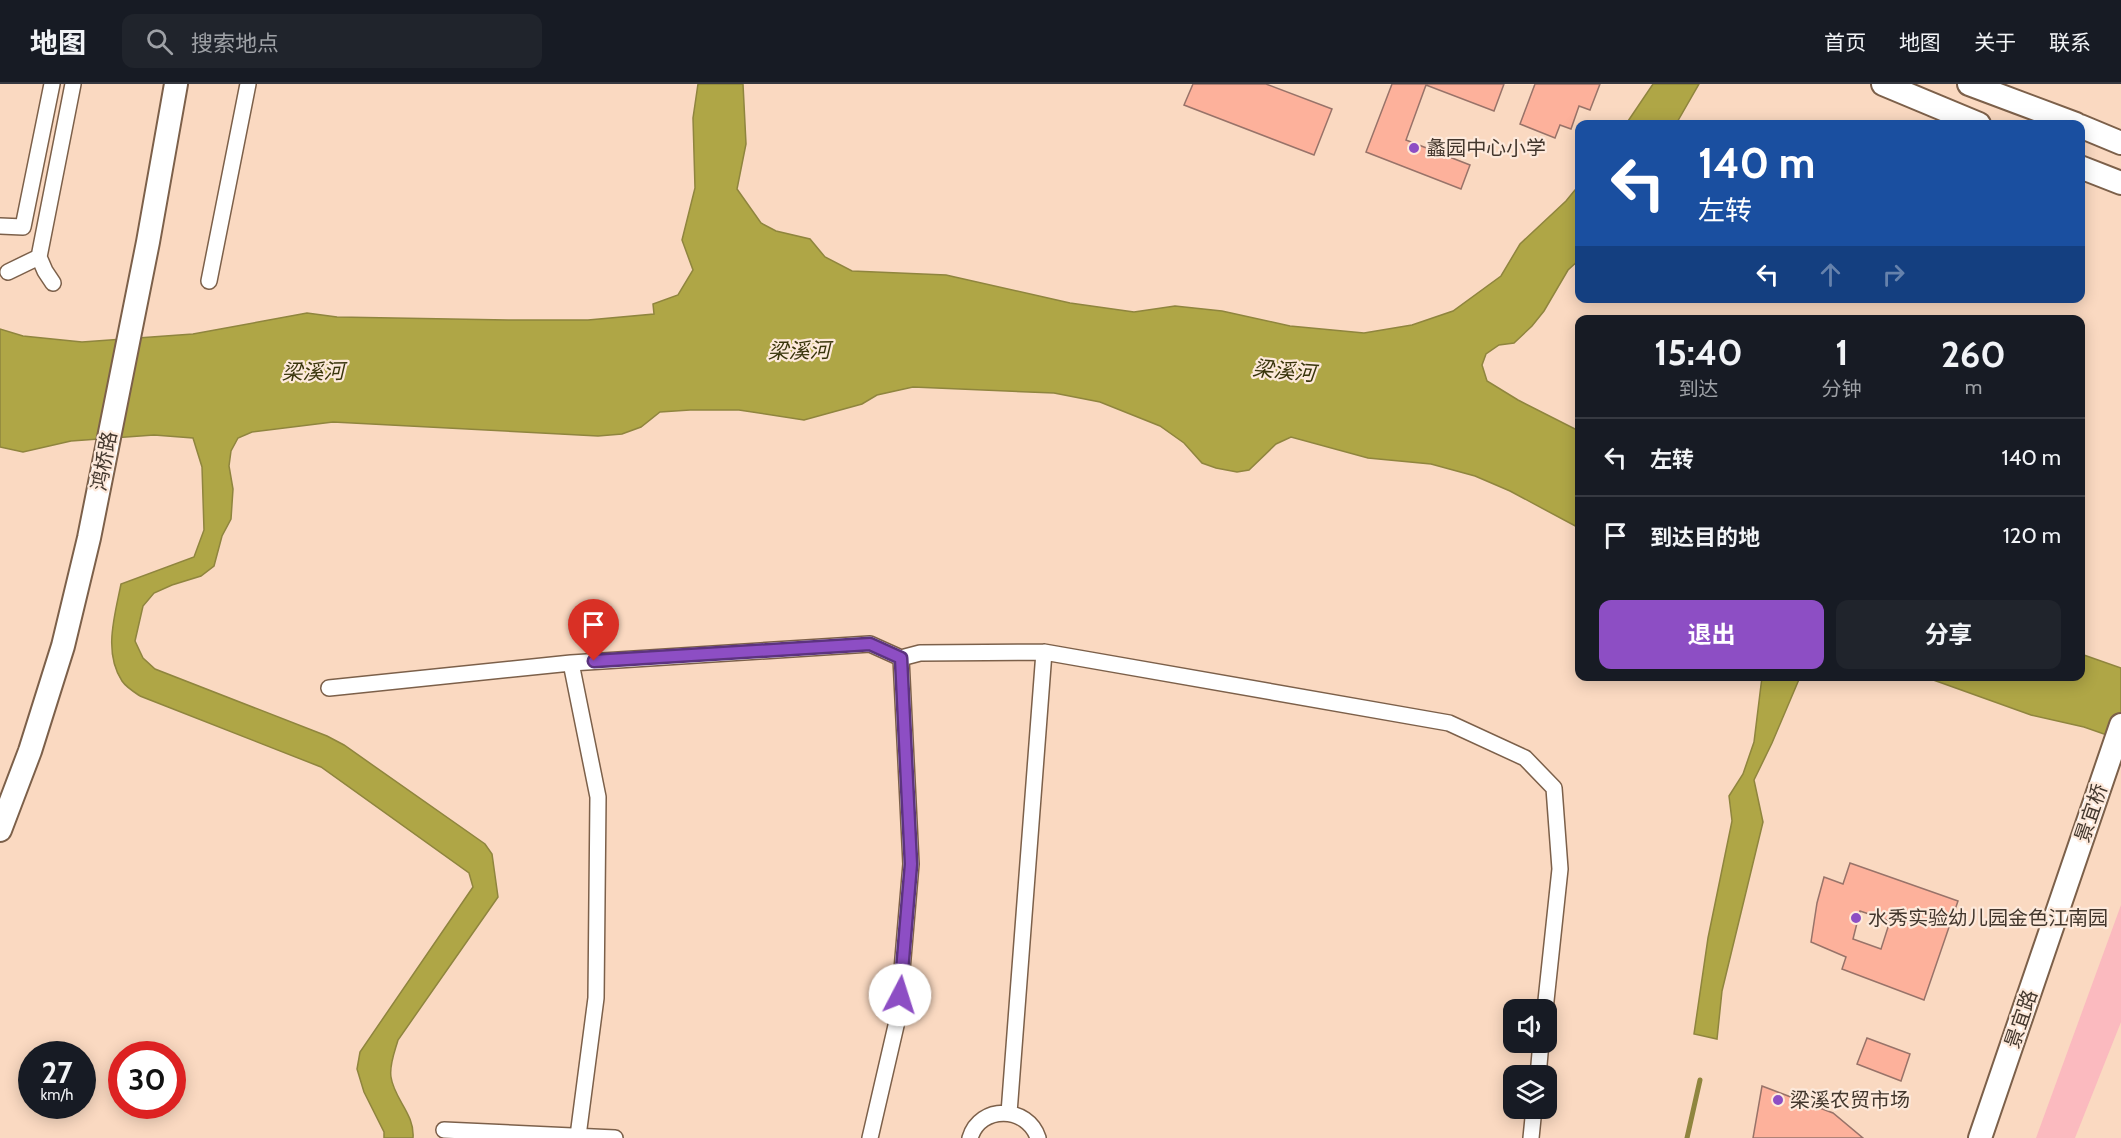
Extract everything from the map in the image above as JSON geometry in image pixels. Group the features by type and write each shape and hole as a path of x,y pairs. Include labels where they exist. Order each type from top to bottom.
{"main road":[{"name":"鸿桥路","path":"0,830 30,751 63,646 89,538 148,242 176,84"},
{"path":"1883,84 1969,120"},
{"path":"1969,84 2065,120"},
{"path":"2085,128 2121,143"},
{"path":"2085,169 2121,183"},
{"name":"景宜桥","path":"2061,900 2121,725"},
{"name":"景宜路","path":"1980,1138 2061,900"}],"street":[{"path":"0,226 23,227 52,84"},
{"path":"53,283 39,256 73,84"},
{"path":"209,281 248,84"},
{"path":"8,272 39,256"},
{"path":"328,687 571,663 870,644 901,658 920,653 1044,652 1449,723 1525,758 1554,788 1560,869 1546,999"},
{"path":"1010,1113 1044,652"},
{"path":"870,1138 898,1017 911,864 901,658"},
{"path":"571,663 598,796 596,998 578,1136"},
{"path":"970,1138 978,1124 997,1113 1021,1116 1031,1124 1038,1138"},
{"path":"1531,1138 1533,1119"},
{"path":"444,1130 615,1138"}],"shaded area":[{"path":"2121,905 2121,1022 2075,1138 2036,1138"}],"water":[{"name":"梁溪河","path":"698,84 743,84 746,144 737,189 761,223 776,231 810,239 825,257 852,271 946,275 1070,303 1134,312 1175,306 1222,311 1290,326 1364,333 1412,325 1453,311 1501,276 1520,244 1575,190 1575,264 1568,270 1544,311 1532,326 1514,343 1499,345 1486,354 1482,365 1487,381 1518,400 1575,429 1575,526 1510,491 1475,476 1431,464 1368,458 1291,437 1276,444 1249,470 1237,472 1216,468 1202,463 1184,443 1160,426 1100,402 1054,393 913,387 877,395 862,404 804,420 739,410 660,412 641,427 622,434 598,436 333,422 252,432 238,438 231,451 229,466 233,489 231,519 222,536 214,566 201,576 154,593 143,606 135,641 143,658 155,669 327,736 344,745 485,844 492,854 498,897 398,1040 394,1053 391,1077 411,1121 413,1138 384,1138 384,1132 364,1092 357,1069 360,1052 473,887 469,873 321,767 140,696 124,683 116,670 112,646 112,633 121,584 194,557 204,530 202,467 193,438 154,435 71,441 23,452 0,447 0,329 23,336 82,342 193,334 307,313 337,317 508,320 588,320 654,314 653,304 678,295 693,270 682,240 695,188 693,118"},
{"path":"1653,84 1699,84 1678,120 1629,120"},
{"path":"2085,655 2121,668 2121,740 2084,727 2031,715 1936,681 2085,681"},
{"path":"1762,681 1798,681 1754,780 1763,822 1722,991 1717,1039 1694,1034 1708,938 1732,821 1729,796 1743,774 1754,742"}],"building":[{"path":"1193,84 1266,84 1332,109 1314,155 1184,105"},
{"path":"1392,84 1504,84 1494,111 1426,85 1406,140 1470,165 1461,189 1366,152"},
{"path":"1535,84 1600,84 1590,110 1579,106 1571,129 1560,125 1555,138 1520,124"},
{"path":"1850,863 1958,901 1924,1000 1842,969 1846,957 1811,942 1824,877 1843,884","holes":["1860,911 1890,921 1881,949 1853,939"]},
{"path":"1867,1038 1910,1054 1901,1081 1857,1064"},
{"name":"梁溪农贸市场","path":"1762,1086 1833,1113 1863,1138 1753,1138"}],"waterway":[{"path":"1687,1138 1700,1080"}],"place":[{"name":"蠡园中心小学","path":"1414,148"},
{"name":"水秀实验幼儿园金色江南园","path":"1856,918"},
{"name":"梁溪农贸市场","path":"1778,1100"}],"route":[{"path":"594,661 870,644 901,658 911,864 900,995"}]}
